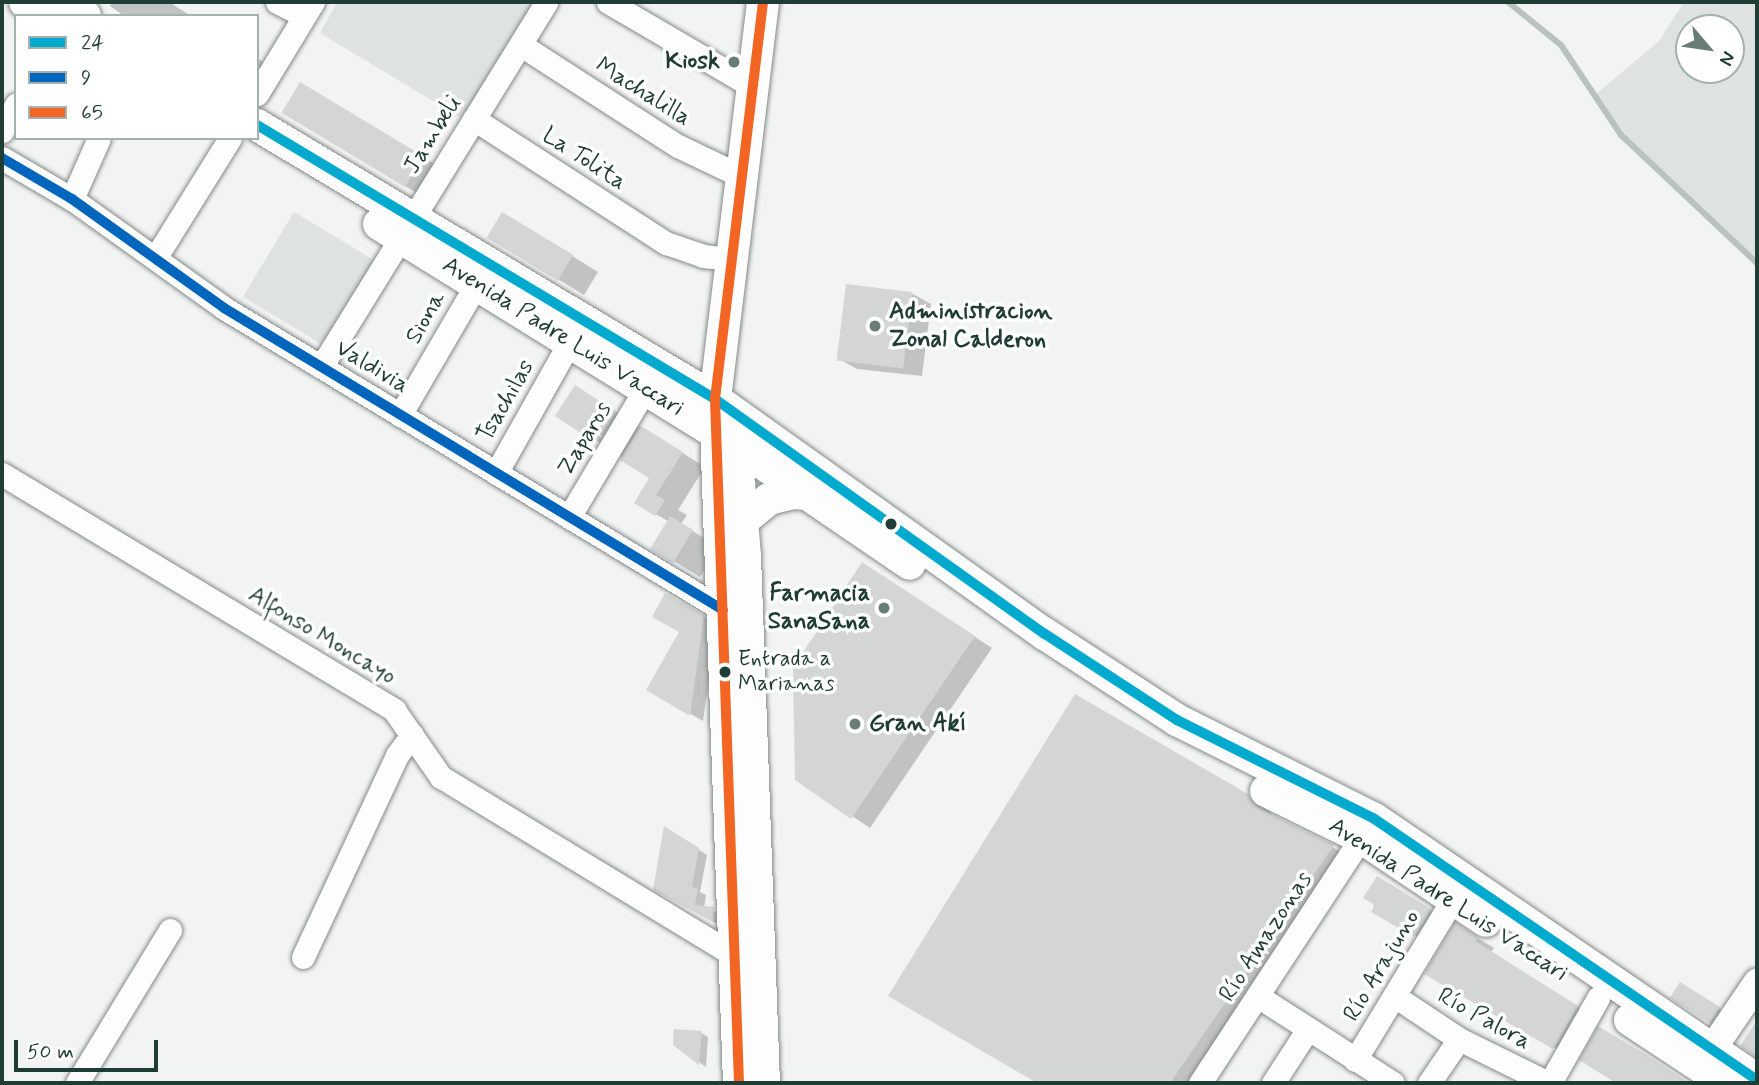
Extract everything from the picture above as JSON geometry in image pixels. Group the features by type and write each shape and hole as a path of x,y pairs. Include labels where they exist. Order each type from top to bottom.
{"main road":[{"path":"25,2 43,14"},
{"path":"64,2 82,14"},
{"path":"739,1083 723,610 724,422 719,363 763,2"},
{"name":"Avenida Padre Luis Vaccari","path":"259,126 406,227 477,283 577,330 646,388 724,422 808,494 1164,738 1367,828 1453,899 1598,998 1734,1074"},
{"name":"Avenida Padre Luis Vaccari","path":"249,140 406,227 724,422 1177,720 1367,828 1734,1074"},
{"path":"724,422 742,521 764,1083"},
{"path":"742,521 769,499 808,494"}],"street":[{"path":"259,91 308,9 277,2"},
{"name":"Jambeli","path":"321,367 546,2"},
{"path":"608,2 752,86"},
{"name":"Machalilla","path":"521,45 678,146 741,176"},
{"path":"2,131 14,109"},
{"name":"La Tolita","path":"474,119 666,243 704,256 730,259"},
{"path":"72,199 98,140"},
{"path":"156,257 229,140"},
{"name":"Valdivia","path":"2,158 72,199 224,308 723,610"},
{"name":"Siona","path":"400,415 477,283"},
{"name":"Tsachilas","path":"496,473 577,330"},
{"name":"Zaparos","path":"569,517 646,388"},
{"name":"Alfonso Moncayo","path":"2,474 394,710 442,777 735,956"},
{"path":"303,957 397,755 412,735"},
{"name":"Río Amazonas","path":"1200,1083 1259,997 1367,828"},
{"name":"Río Arajuno","path":"1355,1060 1396,997 1453,899"},
{"path":"77,1083 170,930"},
{"path":"1734,1074 1757,983"},
{"path":"1259,997 1393,1083"},
{"name":"Río Palora","path":"1396,997 1459,1039 1549,1083"},
{"path":"1549,1083 1598,998"},
{"path":"1273,1083 1308,1029"},
{"path":"1429,1083 1459,1039"}],"shaded area":[{"path":"337,2 534,2 463,119 320,33"},
{"path":"1684,2 1757,2 1757,263 1621,135 1595,95 1659,41 1675,16 1675,84 1745,84 1745,14 1676,14"},
{"path":"294,212 375,260 324,345 243,297"}],"building":[{"path":"300,82 423,156 405,187 281,113"},
{"path":"502,212 573,255 558,280 487,238"},
{"name":"Administracion Zonal Calderon","path":"846,284 913,292 903,369 837,360"},
{"path":"575,385 615,411 595,442 555,416"},
{"path":"641,426 683,452 656,495 665,500 655,516 634,503 649,478 620,460"},
{"path":"670,516 693,530 673,563 650,549"},
{"name":"Gran Akí","path":"862,562 975,636 851,819 795,780 793,668"},
{"path":"665,593 704,615 690,716 646,690 679,632 652,617"},
{"path":"1075,694 1248,794 1258,808 1334,845 1170,1083 1037,1083 888,996"},
{"path":"664,826 699,848 692,887 698,888 695,905 714,907 713,922 653,890"},
{"path":"1377,876 1431,909 1414,937 1371,912 1375,905 1363,898"},
{"path":"1455,922 1478,937 1475,941 1578,1006 1553,1049 1424,974"},
{"path":"1680,982 1720,1007 1710,1023 1670,998"},
{"path":"1757,1020 1757,1058 1740,1046"},
{"path":"1598,1026 1689,1083 1616,1083 1579,1060"},
{"path":"674,1029 702,1031 699,1065 673,1045"}],"waterway":[{"path":"1508,2 1561,45 1621,135 1757,263"}],"transit line":[{"name":"65","path":"739,1083 715,399 763,2"},
{"name":"24","path":"259,126 715,399 1045,634 1177,720 1373,818 1757,1080"},
{"name":"9","path":"2,158 72,199 224,308 723,610"}],"place":[{"name":"Kiosk","path":"734,62"},
{"name":"Administracion Zonal Calderon","path":"875,326"},
{"name":"Farmacia SanaSana","path":"884,608"},
{"name":"Entrada a Marianas","path":"725,672"},
{"name":"Gran Akí","path":"855,724"}]}
